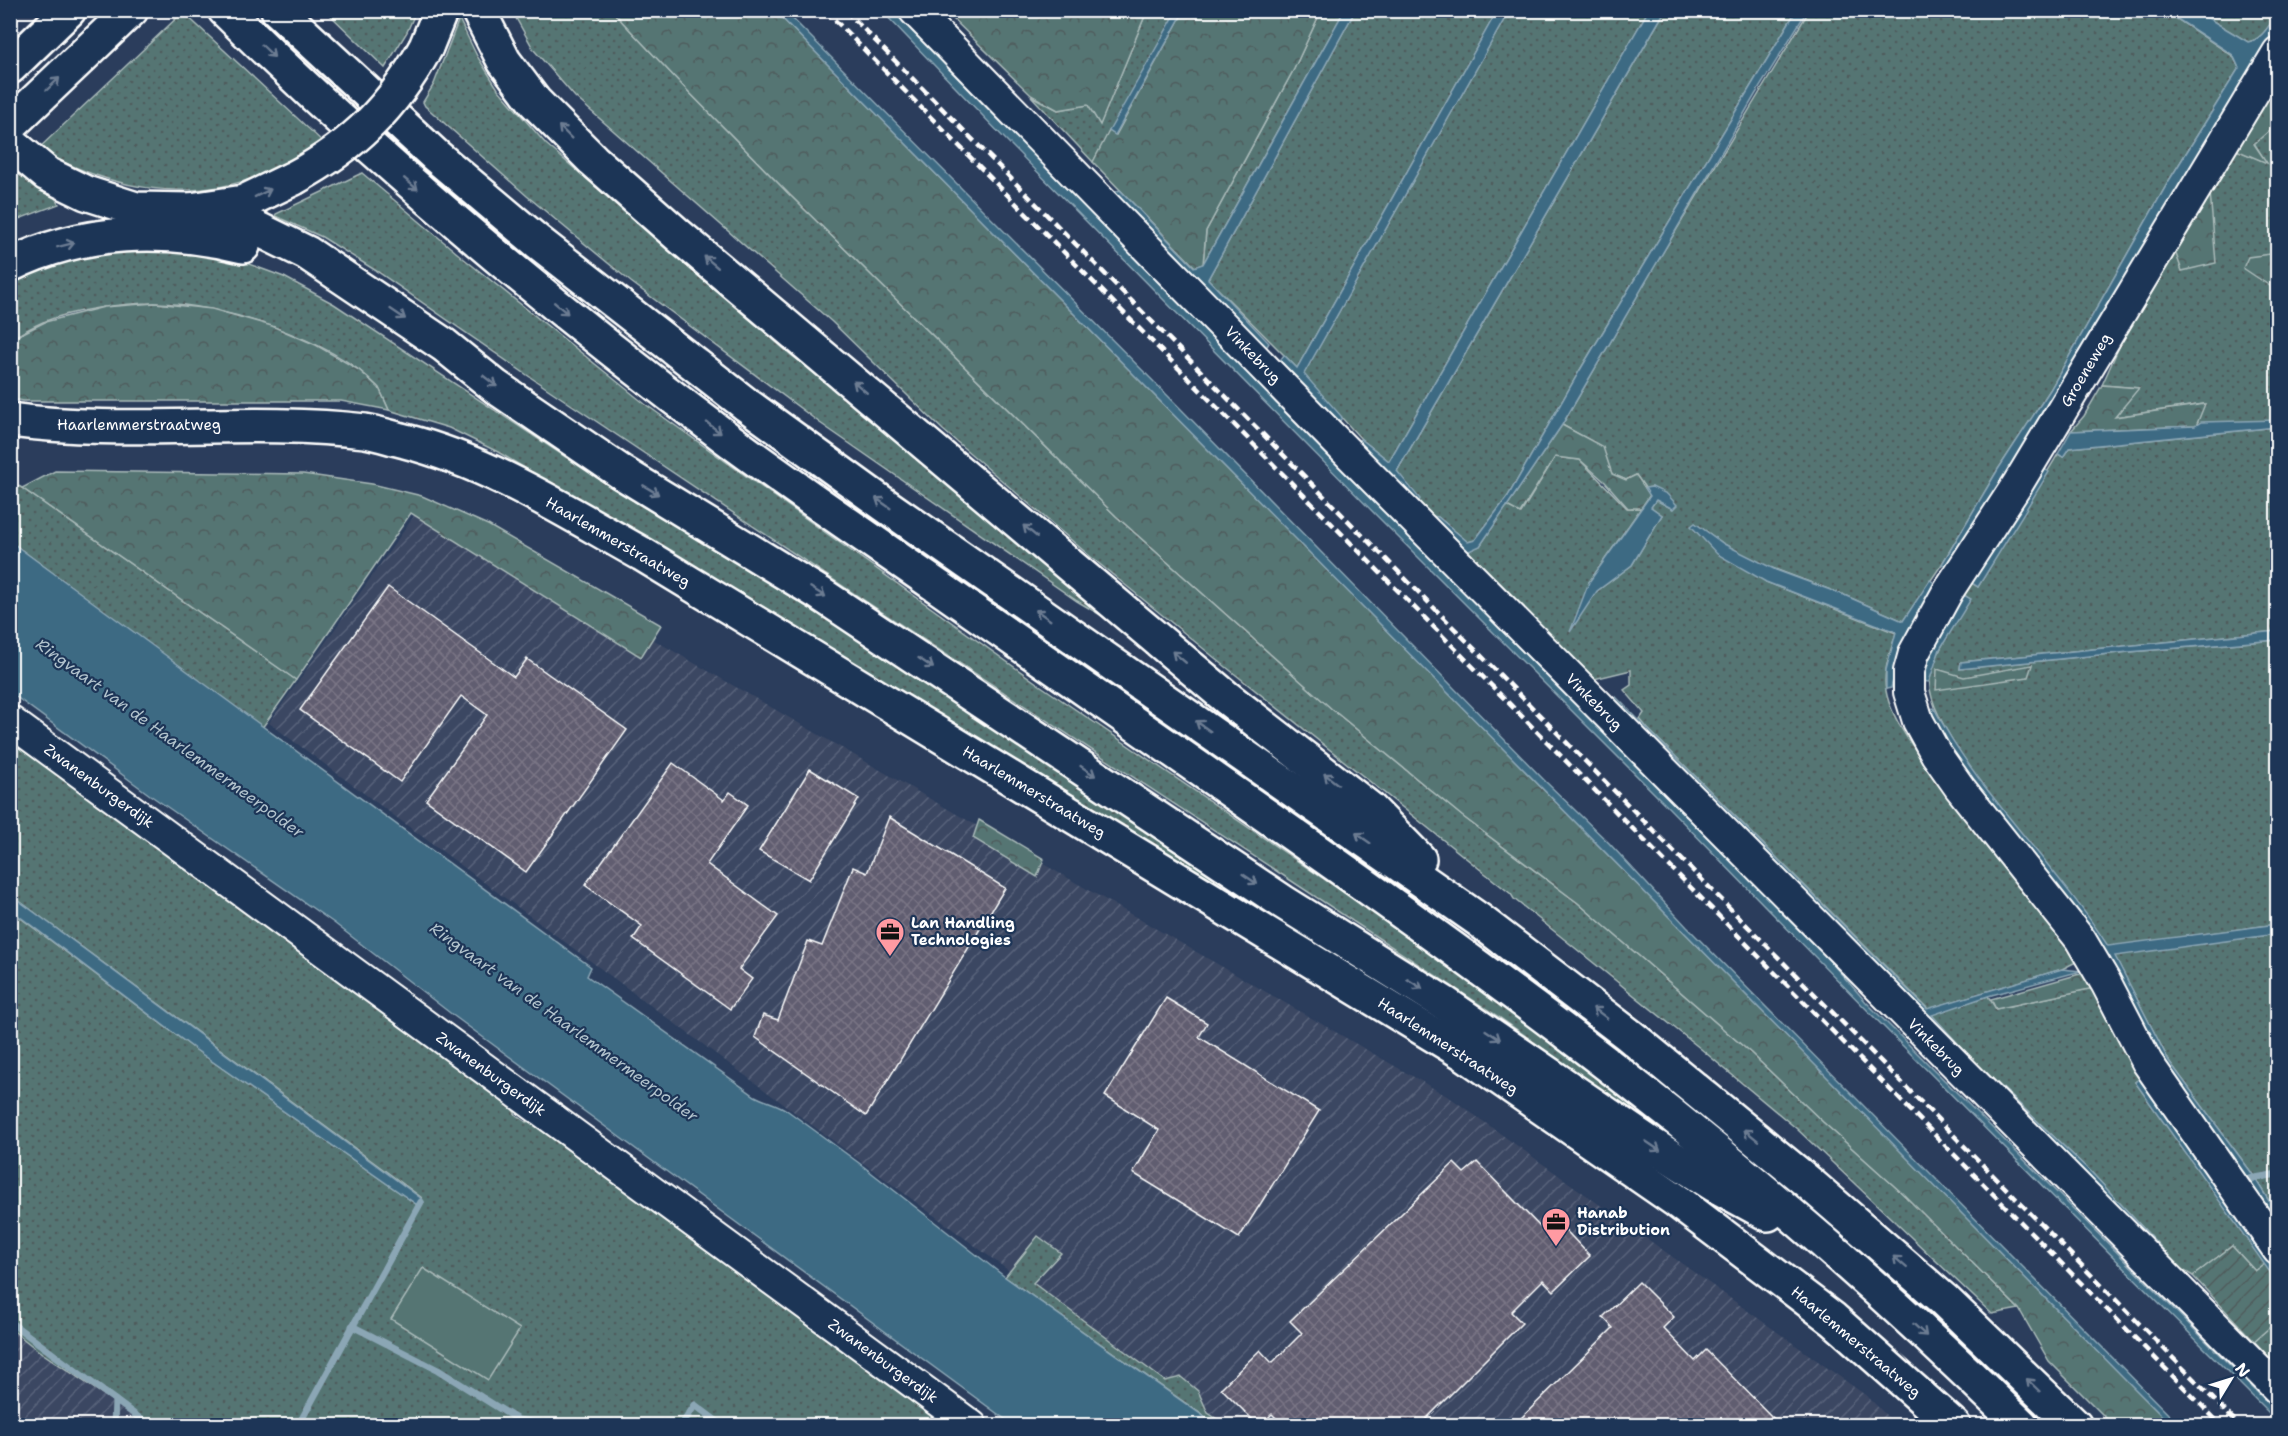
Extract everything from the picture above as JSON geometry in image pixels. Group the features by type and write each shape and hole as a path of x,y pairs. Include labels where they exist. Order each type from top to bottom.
{"main road":[{"path":"10,67 69,10"},
{"path":"10,125 131,10"},
{"path":"225,10 403,177 582,326 717,430 1479,968 1563,1030 1713,1149 1830,1248 2022,1425"},
{"path":"278,10 436,156 538,242 738,399 885,505 1479,920 1629,1035 1809,1182 1944,1300 2075,1425"},
{"path":"10,242 69,222 136,209 190,210 244,202 294,178 339,150 372,123 393,100 411,74 426,46 441,10"},
{"path":"478,10 504,60 535,102 593,160 687,243 1227,698 1370,809 1479,920"},
{"path":"10,143 47,174 86,193 136,209"},
{"path":"190,210 256,228 307,253 444,345 496,387 621,472 838,605 1283,902 1444,1003 1715,1185 1830,1248"},
{"path":"10,265 47,250 82,241 127,235 168,233 209,238 303,262 352,283"},
{"name":"Haarlemmerstraatweg","path":"10,420 50,426 269,424 367,431 437,449 510,479 642,554 1465,1054 1677,1201 1797,1291 1833,1319 1954,1425"}],"street":[{"name":"Vinkebrug","path":"914,10 1347,453 2277,1389"},
{"name":"Groeneweg","path":"2277,52 2018,484 1948,591 1914,652 1909,672 1909,692 1918,721 1936,754 1960,788 2080,939 2147,1062 2277,1250"},
{"name":"Zwanenburgerdijk","path":"10,721 972,1425"}],"shaded area":[{"path":"421,506 1452,1099 1868,1397 1896,1425 1217,1425 269,723"},
{"path":"10,1329 36,1349 148,1425 11,1425"}],"green space":[{"path":"2277,10 2278,14 2265,31 2253,41 2248,42 2196,11"},
{"path":"326,11 416,11 407,32 385,68"},
{"path":"512,11 612,11 788,193 1116,516 1333,710 1462,816 1578,903 1751,1053 1902,1193 2019,1309 1992,1314 1797,1129 1514,899 1511,894 1091,557 943,430 832,322 575,97 534,50"},
{"path":"612,11 775,11 2171,1425 2113,1425 2049,1361 2019,1309 1902,1193 1751,1053 1578,903 1462,816 1333,710 1116,516 788,193"},
{"path":"945,11 1147,11 1100,125 1088,105 1058,110 1031,95"},
{"path":"1147,11 1177,11 1093,162 1031,96 1058,110 1088,105 1100,124"},
{"path":"1184,11 1321,11 1294,69 1206,231 1203,264 1195,267 1093,162 1109,131 1116,135"},
{"path":"1321,11 1344,11 1203,264 1206,231 1294,69"},
{"path":"1355,11 1497,11 1297,368 1208,279"},
{"path":"1509,11 1648,11 1389,461 1361,439 1303,375"},
{"path":"1665,11 1796,11 1580,370 1508,496 1475,540 1468,542 1438,517 1466,551 1480,546 1507,506 1521,513 1555,457 1580,460 1627,508 1641,508 1589,582 1597,591 1632,565 1662,515 1651,507 1656,500 1673,509 1652,487 1645,488 1636,475 1626,480 1612,474 1602,447 1562,425 1654,267 1809,11 2165,11 2233,56 2239,68 2170,179 2050,390 1997,471 1942,564 1903,621 1844,595 1759,563 1724,544 1695,523 1766,582 1896,633 1885,676 1886,691 1891,707 1921,758 2082,959 2062,969 1928,1009 1648,729 1640,719 1644,713 1624,690 1631,685 1631,670 1586,681 1427,520 1432,516 1418,503 1397,471"},
{"path":"183,12 323,142 282,166 246,180 215,187 185,190 155,189 125,184 95,175 38,149"},
{"path":"459,19 477,56 498,89 546,144 791,355 980,496 1168,655 1077,601 820,423 631,282 527,196 425,106 423,102 434,84"},
{"path":"2277,80 2277,124 2254,144 2267,163 2234,149"},
{"path":"2277,124 2277,249 2270,254 2277,289 2278,400 2271,405 2273,421 2196,426 2204,404 2114,417 2138,388 2102,385 2142,296 2210,192 2234,149 2266,162 2254,143"},
{"path":"13,170 55,198 59,204 11,222 10,171"},
{"path":"362,173 463,258 645,404 1041,686 1478,986 1634,1107 1627,1108 1499,1017 886,615 527,375 378,272 322,237 275,216"},
{"path":"2210,192 2216,263 2182,271 2175,251"},
{"path":"159,246 238,260 284,277 334,304 611,487 819,614 1337,956 1336,959 847,659 498,452 449,428 389,410 377,386 357,369 333,353 304,339 273,327 210,309 155,303 128,304 68,314 43,322 11,339 11,282 47,266 83,256"},
{"path":"2277,249 2278,289 2276,290 2243,268 2248,257 2270,254"},
{"path":"155,303 212,309 272,326 316,345 359,370 379,388 389,410 341,401 24,401 11,399 11,339 45,322 104,307"},
{"path":"2102,385 2139,388 2115,417 2205,404 2196,426 2071,431 2084,416"},
{"path":"1562,425 1603,447 1612,474 1626,480 1636,475 1650,495 1641,508 1628,508 1605,482 1580,460 1555,457 1520,513 1507,506"},
{"path":"2277,427 2277,631 1961,662 1960,669 2277,640 2277,924 2108,947 1974,773 1950,736 1934,704 1930,680 1932,669 1946,638 1970,599 1962,594 1970,582 1978,587 2058,454 2063,457 2069,448"},
{"path":"55,471 303,474 372,484 422,496 488,525 661,625 641,657 411,513 296,680 22,488"},
{"path":"11,482 296,680 262,728 11,542"},
{"path":"2032,665 2028,677 1936,690 1937,669 1964,677"},
{"path":"11,739 505,1096 516,1115 526,1122 538,1120 949,1425 148,1425 36,1349 11,1329 10,910 196,1050 416,1204 423,1202 422,1198 11,895"},
{"path":"979,820 1044,859 1037,877 973,838"},
{"path":"2277,934 2277,1214 2251,1172 2169,1061 2114,955"},
{"path":"2087,972 2094,988 1996,1009 1991,999"},
{"path":"2093,988 2277,1259 2277,1272 2139,1079 2135,1082 2265,1264 2255,1271 2232,1246 2193,1276 2181,1269 2092,1173 1974,1061 1931,1014 1988,996 1996,1009"},
{"path":"1038,1236 1061,1253 1033,1283 1165,1381 1181,1377 1198,1391 1208,1413 1226,1425 1217,1425 1005,1277"},
{"path":"2232,1246 2255,1271 2265,1264 2277,1282 2277,1321 2254,1341 2193,1276"},
{"path":"423,1268 520,1329 488,1380 391,1319"},
{"path":"2277,1321 2277,1365 2254,1341"}],"water":[{"path":"775,11 785,11 1179,407 1546,782 1609,843 1687,927 2179,1425 2171,1425 2127,1381"},
{"path":"882,11 893,11 1098,218 1485,614 1821,951 1866,1002 2277,1412 2277,1421 1376,515"},
{"path":"1177,11 1184,11 1115,135 1109,131"},
{"path":"1344,11 1355,11 1208,279 1269,343 1264,351 1113,193 1120,190 1194,267 1203,264"},
{"path":"1497,11 1509,11 1304,374 1342,417 1339,423 1279,362 1284,355 1297,368"},
{"path":"1648,11 1665,11 1397,471 1420,499 1418,503 1357,441 1361,439 1389,461"},
{"path":"1796,11 1807,11 1755,95 1562,425 1480,546 1467,552 1432,516 1438,517 1468,542 1475,540 1508,496 1580,370"},
{"path":"2165,11 2196,11 2248,42 2261,35 2277,14 2277,42 1948,568 1942,564 1997,471 2050,390 2170,179 2239,68 2233,55"},
{"path":"2277,420 2277,427 2069,448 2063,457 2058,454 2071,431 2195,426 2201,422"},
{"path":"2043,468 2049,472 1978,587 1970,582"},
{"path":"1652,487 1667,494 1677,505 1673,509 1656,500 1651,507 1662,515 1632,565 1597,591 1570,632 1589,582 1650,496 1645,488"},
{"path":"1695,523 1724,544 1776,570 1844,595 1903,621 1930,580 1936,584 1901,648 1891,688 1886,689 1886,670 1896,632 1766,582 1717,554 1691,526"},
{"name":"Ringvaart van de Haarlemmermeerpolder","path":"11,542 591,967 587,976 755,1096 788,1111 859,1163 1005,1277 1216,1425 1013,1425 454,1016 334,923 150,795 11,693"},
{"path":"1962,594 1971,599 1940,649 1929,682 1921,681 1932,641"},
{"path":"2277,631 2277,640 1960,669 1961,662"},
{"path":"1616,697 1927,1009 2062,969 2081,971 1988,996 1932,1015 1974,1061 2092,1173 2181,1269 2277,1367 2277,1372 1613,701"},
{"path":"1934,708 1973,771 2065,886 2108,946 2277,924 2277,934 2115,956 2169,1061 2251,1172 2277,1214 2277,1229 1972,787 1926,710"},
{"path":"11,895 424,1202 416,1204 196,1050 11,910"},
{"path":"2139,1079 2197,1157 2277,1272 2277,1282 2135,1082"}],"building":[{"path":"388,587 514,677 527,659 627,730 526,872 426,800 487,715 461,696 400,782 300,710"},
{"path":"673,763 724,800 730,792 748,805 707,864 778,916 739,969 752,979 730,1009 633,939 642,926 585,885"},
{"path":"810,769 859,799 809,880 759,851"},
{"path":"889,817 1005,888 866,1116 755,1037 763,1015 778,1020 808,941 822,946 853,867 867,873"},
{"path":"1166,998 1207,1023 1199,1037 1319,1111 1239,1238 1133,1173 1159,1130 1105,1096"},
{"path":"1477,1162 1544,1231 1556,1220 1590,1256 1554,1291 1543,1280 1511,1312 1522,1323 1420,1425 1283,1425 1272,1414 1261,1425 1258,1425 1221,1388 1260,1350 1272,1363 1302,1333 1290,1321 1454,1163 1464,1173"},
{"path":"1639,1282 1674,1317 1663,1328 1695,1361 1706,1350 1780,1425 1514,1425 1613,1328 1603,1317"}],"waterway":[{"path":"2249,1179 2278,1174"},
{"path":"298,1426 421,1202"},
{"path":"10,1322 115,1400 114,1426"},
{"path":"352,1326 438,1370 518,1420 557,1426"},
{"path":"115,1400 150,1426"},
{"path":"681,1426 695,1405 723,1426"}],"railway":[{"path":"825,10 2222,1426"},
{"path":"845,10 2240,1426"}],"place":[{"name":"Lan Handling Technologies","path":"890,958"},
{"name":"Hanab Distribution","path":"1556,1248"}]}
